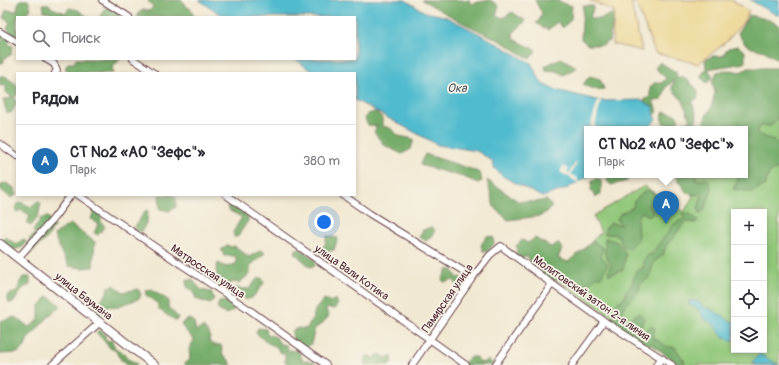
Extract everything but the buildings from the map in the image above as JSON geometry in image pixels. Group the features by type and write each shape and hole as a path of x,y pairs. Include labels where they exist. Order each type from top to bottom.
{"street":[{"path":"102,0 127,16"},
{"path":"0,32 16,41"},
{"path":"48,60 54,64 57,70 56,72"},
{"path":"134,60 152,72"},
{"path":"0,144 16,155"},
{"path":"18,258 53,219 70,196"},
{"name":"Матросская улица","path":"79,196 173,260 247,308 326,365"},
{"name":"улица Вали Котика","path":"227,196 466,365"},
{"path":"344,196 370,214 473,277"},
{"name":"улица Баумана","path":"0,244 154,365"},
{"name":"Памирская улица","path":"412,365 473,277 490,255 501,246"},
{"name":"Молитовский затон 2-я линия","path":"501,246 552,284 672,365"},
{"path":"495,365 552,284"},
{"path":"572,365 604,320"},
{"path":"52,365 99,323"},
{"path":"656,365 662,358"}],"green space":[{"path":"20,0 28,0 31,9 24,16 16,16 15,37 7,29 10,22 3,18 6,10 17,11"},
{"path":"182,0 185,6 191,9 194,16 137,16 137,14 143,10 149,11 153,7 148,1"},
{"path":"422,0 470,0 469,4 490,0 499,6 496,15 503,18 512,12 526,21 513,33 514,39 536,50 530,59 499,40 463,23"},
{"path":"535,0 555,0 572,6 571,19 563,28 557,22 548,30 536,23 539,21 542,13"},
{"path":"43,4 49,4 52,8 66,13 69,8 78,10 87,16 52,16 50,12 44,11"},
{"path":"583,6 594,6 590,18 600,19 614,13 609,41 603,45 588,45 581,39"},
{"path":"110,7 121,16 100,16 104,9"},
{"path":"749,15 767,19 779,25 779,60 765,51 752,48 744,43 738,33"},
{"path":"0,34 11,39 8,44 13,46 11,55 4,58 4,62 0,64 0,43 4,40 0,38"},
{"path":"738,46 745,52 745,63 708,69 713,77 707,83 700,77 706,69 705,60 713,56 723,56 728,48"},
{"path":"561,58 577,67 564,75 556,71 546,70 545,66"},
{"path":"76,60 119,60 112,68 114,72 68,72 65,68 68,63 74,63"},
{"path":"660,62 677,73 675,77 684,77 698,90 698,98 692,102 697,116 695,126 685,126 690,120 683,101 672,89 674,79 666,87 662,100 653,101 658,112 654,116 641,107 644,100 650,97 650,88 654,83 662,83 666,78 655,68"},
{"path":"749,68 779,68 779,116 771,126 760,126 756,133 779,144 779,169 770,172 765,185 752,192 733,189 738,178 748,178 748,126 703,126 706,116 711,108 715,92 712,82 717,72 731,70 740,72"},
{"path":"0,76 5,76 16,84 16,96 14,98 16,105 11,113 7,113 3,100 12,98 6,92 6,85 0,86"},
{"path":"590,76 600,79 604,89 593,89 583,84"},
{"path":"779,86 779,365 683,365 555,278 601,232 593,216 644,186 684,212 693,196 677,181 680,178 748,178 747,126"},
{"path":"375,112 382,117 382,126 390,128 399,136 414,139 411,149 402,154 384,145 374,132 377,126 368,125 365,119 367,114"},
{"path":"664,112 675,114 679,119 676,124 664,124 661,118"},
{"path":"425,154 480,173 482,181 478,183 463,177 420,165"},
{"path":"596,178 601,180 601,195 595,197 591,190 592,181"},
{"path":"608,178 628,178 627,181 611,185 607,181"},
{"path":"677,178 696,178 696,180 708,179 712,190 704,211 700,213 698,208 703,192 696,195 687,193"},
{"path":"487,180 518,201 535,202 547,200 552,207 541,216 508,220 494,207"},
{"path":"6,183 14,188 16,195 11,198 0,189 1,185"},
{"path":"646,190 655,194 654,202 647,206 652,209 653,214 650,216 641,212 637,219 638,240 628,249 622,245 618,235 605,234 605,229 611,223 621,225 617,219 620,214 633,207 634,201"},
{"path":"159,196 176,197 176,207 169,211 160,209"},
{"path":"37,201 41,203 38,217 31,226 27,223 30,215 21,210 16,212 16,205 21,202 31,207"},
{"path":"231,205 248,215 248,221 237,237 234,237 233,232 242,217 228,210 227,206"},
{"path":"146,210 148,211 147,221 142,231 135,231 135,226"},
{"path":"94,211 101,211 101,222 105,227 98,235 94,233 98,224 91,219"},
{"path":"688,213 698,220 696,223 685,222 666,246 663,255 654,262 649,278 640,284 639,290 622,309 623,315 629,319 639,313 644,318 640,329 643,332 652,326 655,329 652,337 668,347 675,347 685,362 679,364 652,345 644,345 640,339 615,325 611,319 615,306 619,301 625,298 626,290 631,286 636,271 643,268 643,261 648,255 652,254 674,224 685,218 681,214"},
{"path":"48,217 54,226 49,236 30,254 28,251 30,238 35,234 33,231 41,218"},
{"path":"70,224 95,242 93,267 82,268 69,266 62,254 54,235"},
{"path":"431,227 435,230 431,237 426,241 419,237 423,230"},
{"path":"327,236 338,238 334,250 322,253 319,250 325,245"},
{"path":"487,236 493,237 494,244 487,252 483,251 481,245"},
{"path":"5,237 16,244 24,239 26,242 23,247 13,250 0,240"},
{"path":"535,238 551,247 558,243 562,249 558,258 568,262 593,241 603,248 601,256 608,264 601,277 596,277 591,282 577,287 566,278 556,281 543,276 540,268 532,265 526,256 521,259 515,255 517,250 516,246 522,240 528,243"},
{"path":"605,238 617,242 626,253 623,270 609,275 608,272 611,264 605,255"},
{"path":"227,245 231,247 235,246 249,257 261,250 265,253 250,266 250,274 239,283 233,282 227,287 211,283 217,276 216,269 218,263 226,267 236,264 236,256 224,256 221,250"},
{"path":"296,249 301,249 315,260 315,266 310,267 295,253"},
{"path":"452,269 457,277 462,278 464,283 461,288 458,287 454,280 444,282 442,280 447,270"},
{"path":"23,277 30,277 30,285 23,288 14,302 9,303 7,295 17,292"},
{"path":"262,278 264,283 252,298 245,300 243,295 235,297 230,292 233,288 249,289 257,279"},
{"path":"192,279 201,290 211,292 214,299 210,304 196,299 193,291 187,288 186,281"},
{"path":"114,285 123,292 138,289 141,295 138,299 116,307 109,306 100,315 94,316 92,310 107,293 108,287"},
{"path":"152,290 168,300 168,307 178,317 176,321 158,309 158,304 146,295 145,291"},
{"path":"48,296 60,305 60,308 56,309 27,340 25,347 18,353 0,354 0,321 15,317 29,327 39,320 39,307"},
{"path":"324,299 330,302 336,299 338,304 334,309 328,308 326,310 329,316 321,325 315,328 311,344 307,347 300,346 293,341 292,331 298,328 306,329 313,319 315,310"},
{"path":"226,301 234,305 233,311 225,314 217,309 219,302"},
{"path":"189,319 194,322 196,331 203,327 210,335 209,341 213,345 221,345 223,356 228,359 232,365 185,365 185,363 190,360 189,349 194,340 181,325 184,321"},
{"path":"258,328 266,329 267,334 276,337 280,344 286,345 288,350 299,351 302,360 314,362 315,365 289,365 285,362 285,354 279,352 277,347 268,343 256,333"},
{"path":"101,330 105,335 106,340 112,341 115,348 125,354 126,358 137,365 126,365 126,362 121,360 115,350 111,349 96,332"},
{"path":"379,354 386,358 391,356 393,359 390,365 365,365 364,360 367,356 375,358"},
{"path":"470,357 476,357 481,363 489,360 494,365 464,365"}],"sand":[{"path":"589,0 732,0 749,11 742,24 725,43 698,64 655,53 636,3 631,3 642,51 612,44 614,11"}],"water":[{"name":"Ока","path":"199,0 405,0 425,12 444,16 482,35 531,63 542,84 556,90 601,101 642,100 653,107 656,119 650,126 584,126 584,178 586,178 566,189 542,197 504,177 495,169 492,161 477,151 438,145 356,101 356,72 313,72 296,60 356,60 356,16 223,16"},
{"path":"750,0 779,0 779,16"},
{"path":"689,301 698,301 704,308 709,308 731,321 731,341 723,336 711,322 705,320 698,309 689,305"},
{"path":"759,354 779,365 755,365 752,362"}],"pier":[{"path":"598,100 601,101 595,126 591,126"},
{"path":"576,162 577,163 571,174 578,178 578,183 560,172 563,166 569,169 567,172 569,173"}],"place":[{"name":"СТ №2 «АО \"Зефс\"»","path":"666,224"}]}
